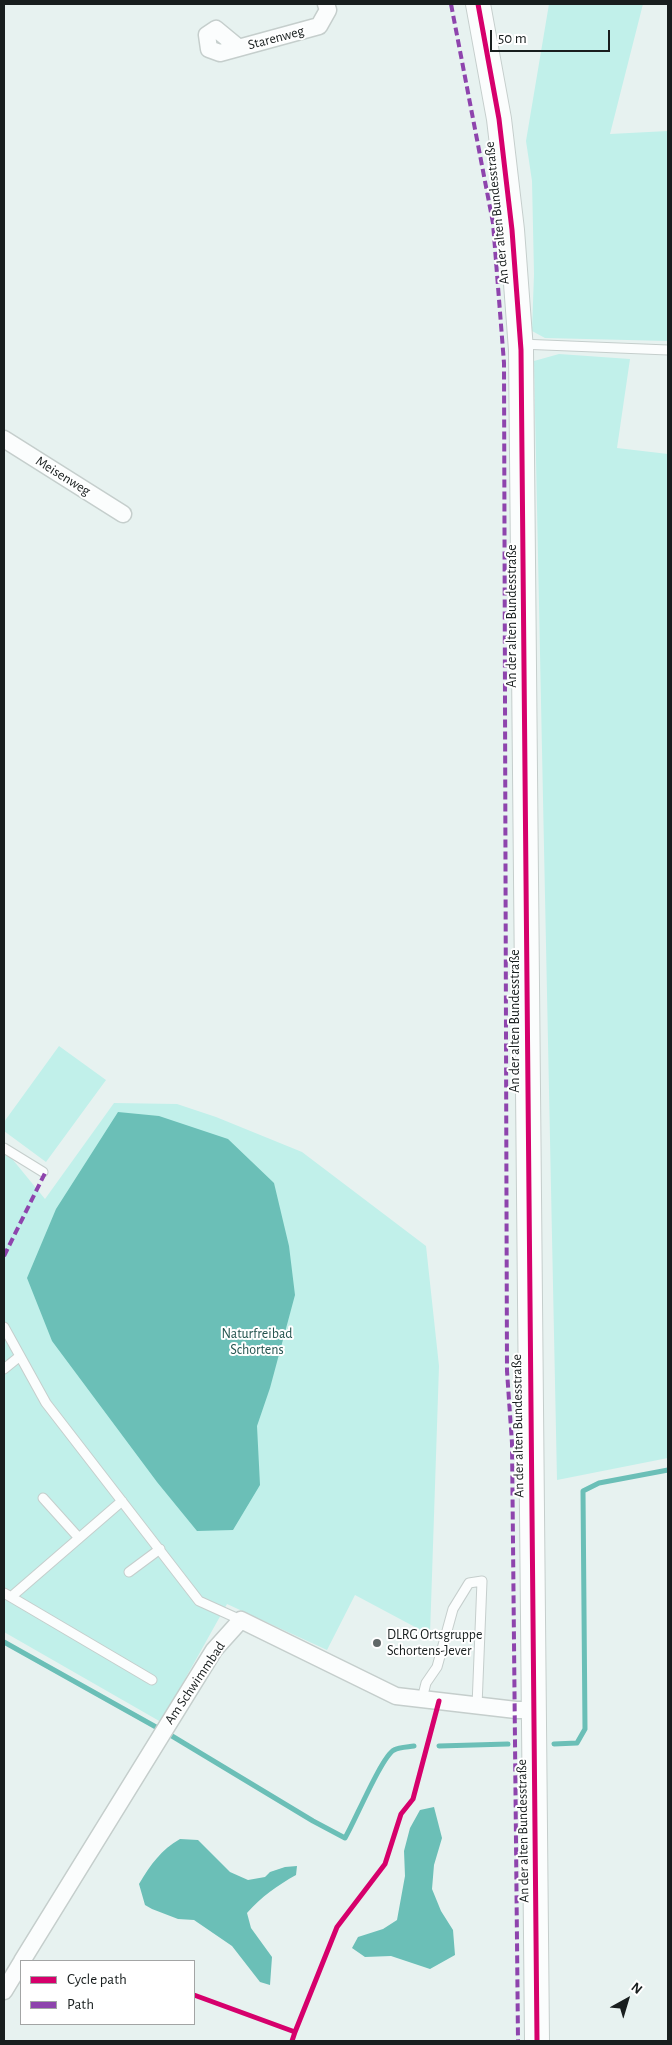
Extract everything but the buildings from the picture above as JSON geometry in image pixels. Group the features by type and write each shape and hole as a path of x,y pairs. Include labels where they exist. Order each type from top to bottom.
{"street":[{"name":"Starenweg","path":"239,48 318,26 328,10 326,4"},
{"name":"An der alten Bundesstraße","path":"478,4 499,120 512,230 520,344 532,1710 537,2041"},
{"name":"Meisenweg","path":"4,439 122,514"},
{"path":"241,1620 396,1696 477,1706 532,1710"},
{"name":"Am Schwimmbad","path":"23,1960 214,1650 241,1620"},
{"name":"Am Schwimmbad","path":"4,1991 20,1965"}],"lane":[{"path":"520,344 668,350"},
{"path":"4,1148 42,1172"},
{"path":"4,1327 46,1404 199,1601 241,1620"},
{"path":"4,1369 20,1356"},
{"path":"44,1498 79,1538"},
{"path":"122,1501 7,1595 152,1680"},
{"path":"129,1572 160,1549"},
{"path":"422,1699 426,1682 438,1667 453,1609 469,1583 482,1581 477,1706"}],"green space":[{"path":"549,4 643,4 610,134 668,131 668,341 545,338 532,331 534,274 532,181 526,141"},
{"path":"559,354 630,359 617,448 668,454 668,1458 557,1480 534,361"},
{"path":"59,1046 106,1080 46,1162 4,1131 4,1122"},
{"name":"Naturfreibad Schortens","path":"114,1103 177,1104 216,1117 302,1152 426,1246 439,1366 430,1635 355,1595 327,1650 227,1604 161,1722 4,1632 4,1149 45,1199"}],"water":[{"path":"118,1112 159,1116 228,1139 274,1183 289,1246 295,1295 270,1388 257,1426 260,1485 233,1530 197,1531 157,1482 52,1341 27,1278 56,1209"},
{"path":"434,1807 442,1838 434,1865 432,1889 441,1911 453,1930 455,1955 430,1969 391,1956 365,1957 352,1948 358,1937 383,1929 397,1920 405,1876 404,1851 410,1828 420,1810"},
{"path":"180,1839 198,1840 230,1872 248,1880 265,1877 270,1872 285,1867 297,1866 296,1875 270,1892 247,1913 251,1928 272,1957 270,1985 260,1982 232,1946 194,1920 178,1919 145,1905 139,1884 157,1858"}],"waterway":[{"path":"554,1744 577,1743 585,1729 583,1491 599,1483 668,1470"},
{"path":"4,1642 172,1736 313,1821 345,1838 376,1776 389,1755 396,1749 414,1746"},
{"path":"439,1746 508,1744"}],"marked path":[{"path":"451,4 493,223 504,363 507,1371 512,1443 518,2041"},
{"path":"4,1256 45,1173 43,1172"}],"cycle path":[{"path":"478,4 499,119 512,230 521,350 537,2041"},
{"path":"295,2032 337,1927 385,1864 401,1814 413,1799 439,1701"},
{"path":"195,1995 295,2032 292,2041"}],"place":[{"name":"DLRG Ortsgruppe Schortens-Jever","path":"377,1643"}]}
